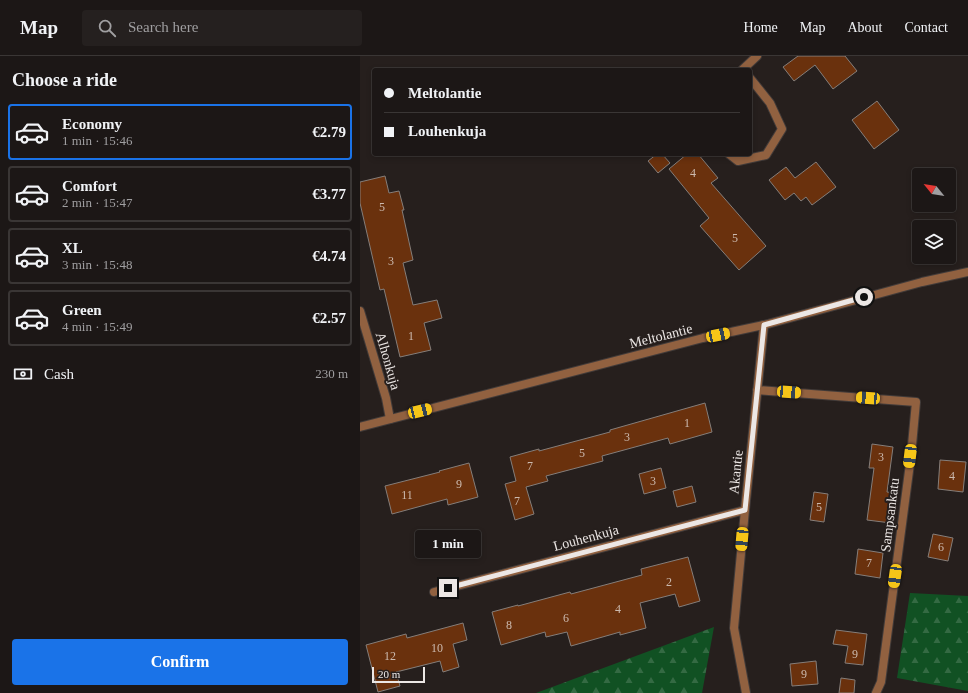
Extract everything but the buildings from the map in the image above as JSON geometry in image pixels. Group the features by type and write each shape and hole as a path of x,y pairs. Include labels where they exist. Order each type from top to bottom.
{"street":[{"path":"745,68 757,56"},
{"path":"731,156 738,161 766,155 782,129 770,103 752,80"},
{"name":"Meltolantie","path":"360,427 703,338 764,325 922,282 968,272"},
{"name":"Alhonkuja","path":"360,311 386,398 390,419"},
{"name":"Akantie","path":"746,693 734,628 764,325"},
{"name":"Sampsankatu","path":"757,390 916,402 881,682 876,693"},
{"name":"Louhenkuja","path":"434,592 745,510"}],"green space":[{"path":"910,593 968,596 968,691 897,678"},
{"path":"714,627 702,693 536,693"}],"route":[{"path":"448,588 745,510 764,325 864,297"}]}
